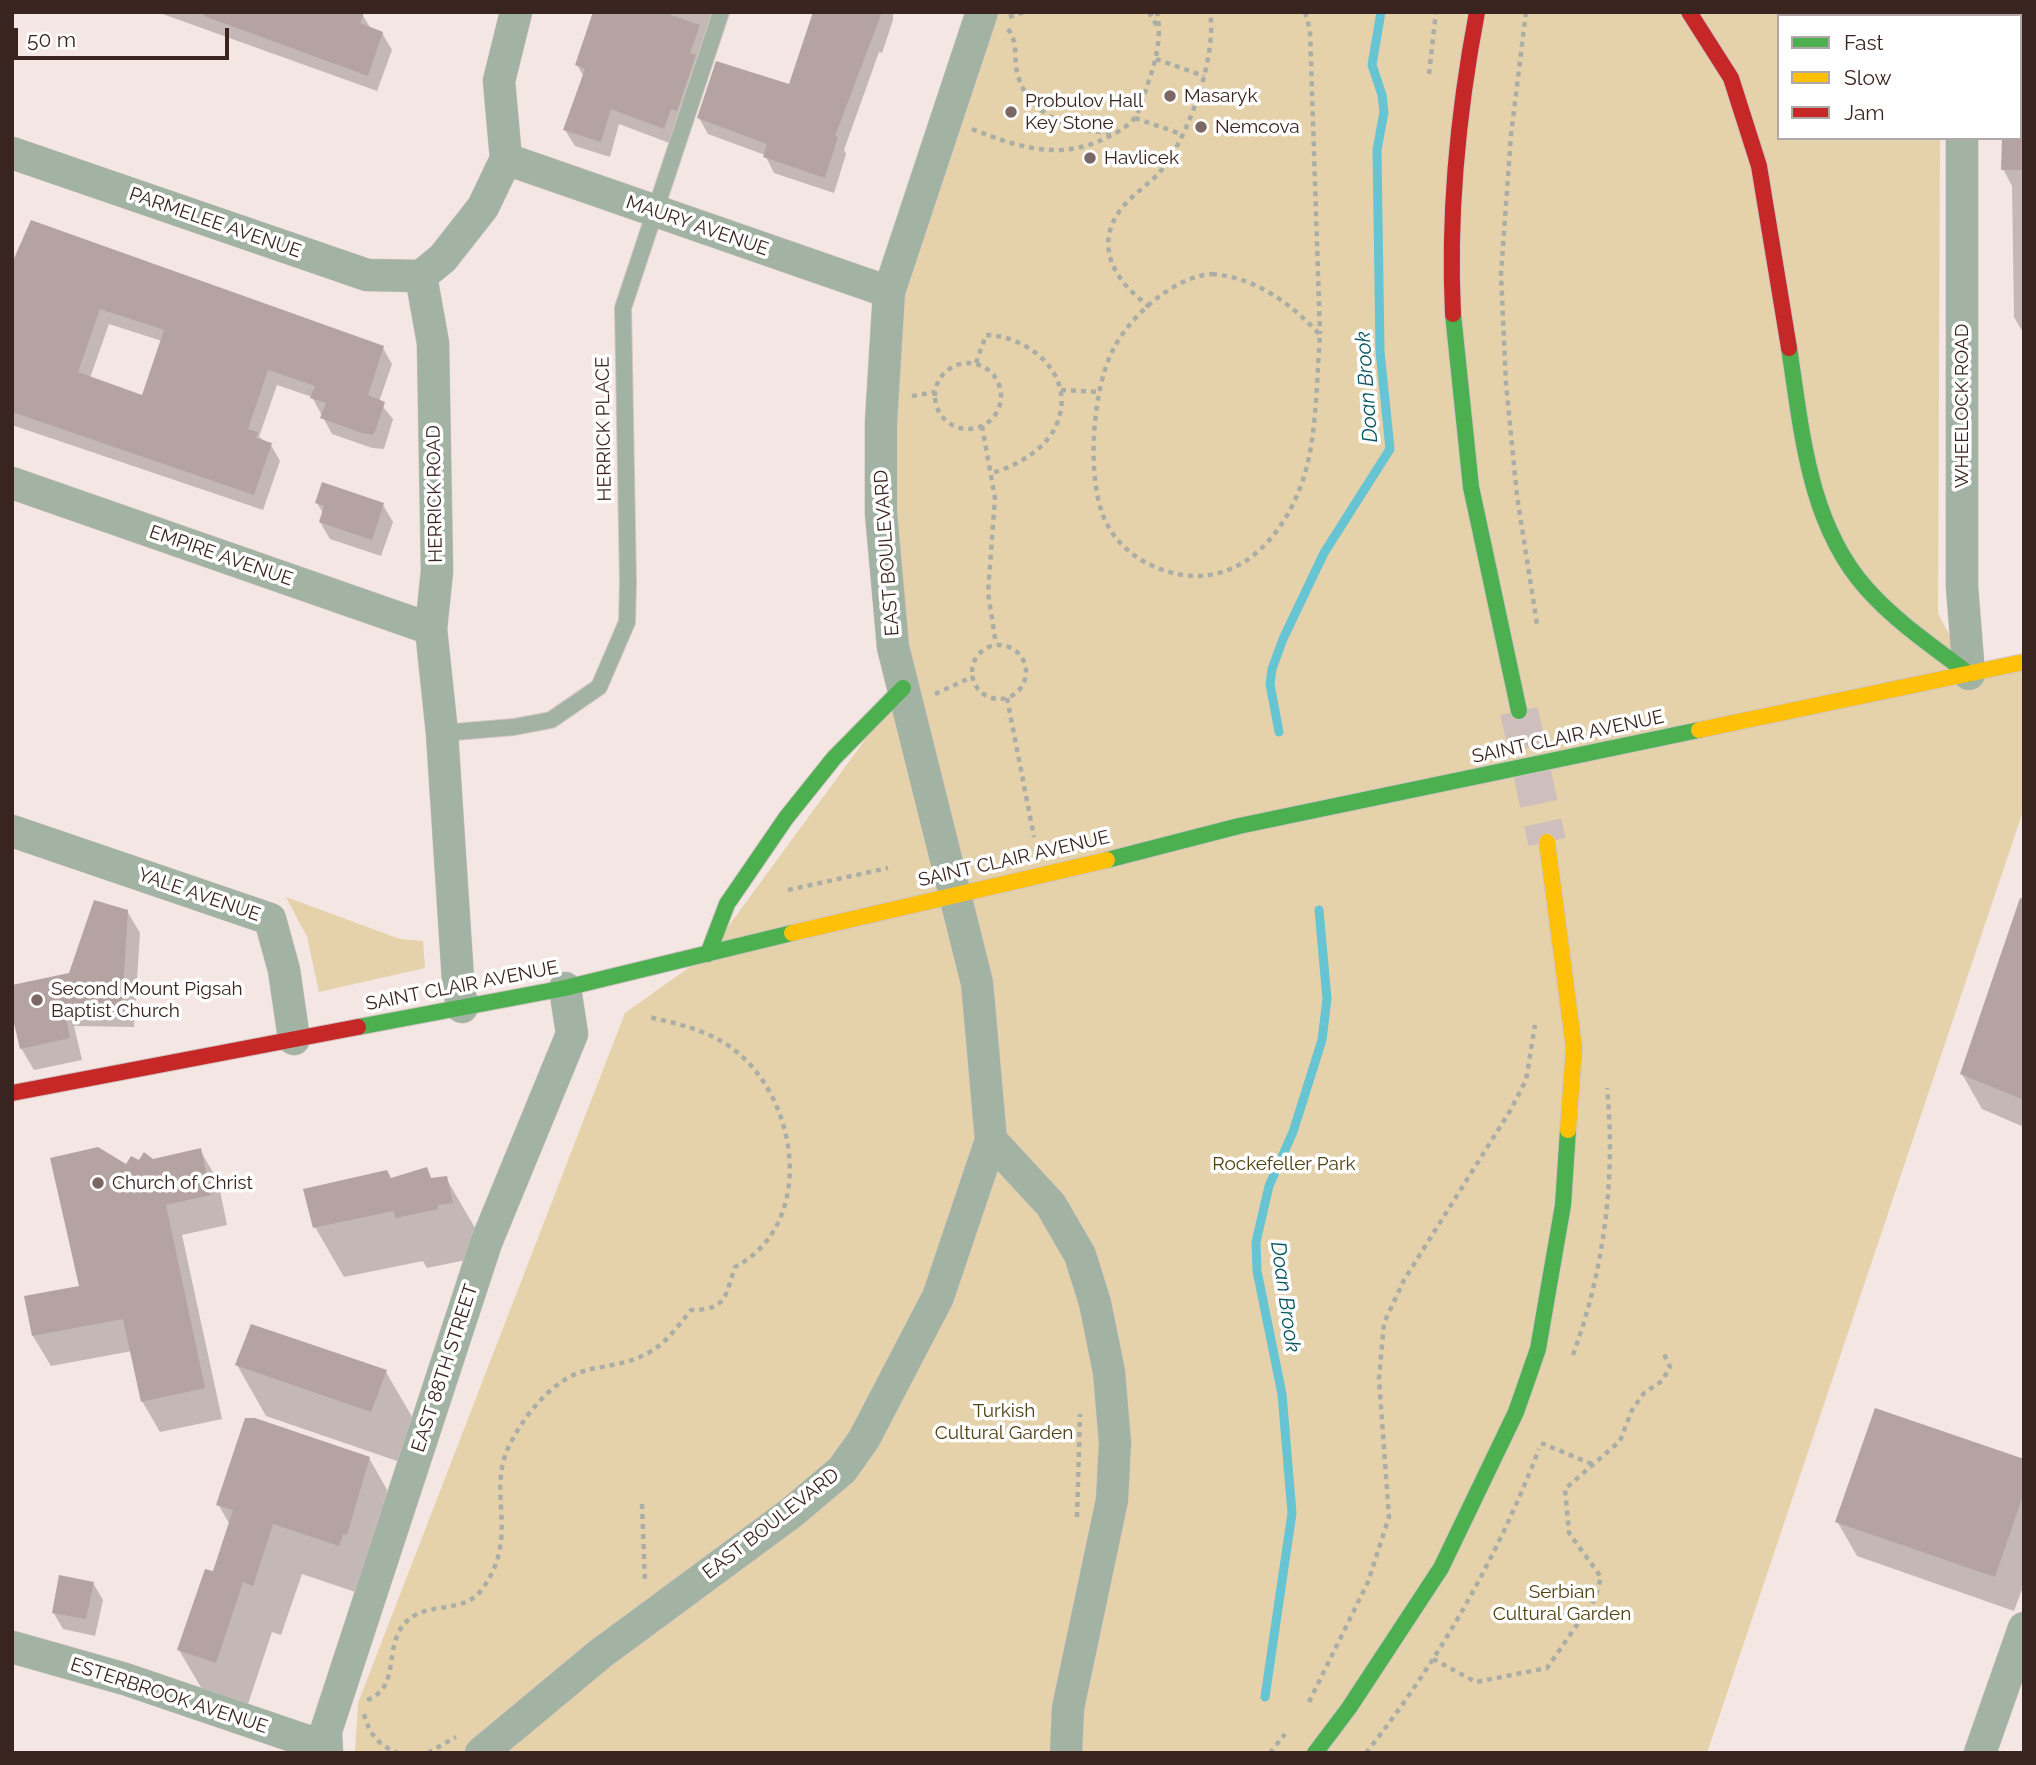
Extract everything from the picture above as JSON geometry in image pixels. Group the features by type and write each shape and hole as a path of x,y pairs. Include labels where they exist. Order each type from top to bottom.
{"main road":[{"path":"1477,12 1468,52 1458,145 1454,320 1472,489 1519,710"},
{"path":"1689,12 1731,78 1759,166 1808,464 1827,523 1841,555 1871,595 1969,674"},
{"name":"SAINT CLAIR AVENUE","path":"12,1093 565,988 1239,826 2024,662"},
{"path":"708,954 727,904 786,818 834,758 915,693"},
{"path":"1315,1753 1349,1708 1441,1568 1516,1412 1538,1349 1563,1205 1574,1048 1547,842"}],"street":[{"path":"421,276 443,258 483,207 506,159 499,81 516,12"},
{"name":"EAST BOULEVARD","path":"481,1753 600,1654 791,1513 842,1470 863,1439 938,1297 991,1140 982,1015 969,945 955,896 915,693 889,613 881,513 881,422 889,292 999,18"},
{"name":"WHEELOCK ROAD","path":"1962,140 1962,587 1969,674"},
{"name":"PARMELEE AVENUE","path":"12,153 367,275 421,276"},
{"name":"MAURY AVENUE","path":"506,159 889,292"},
{"name":"HERRICK ROAD","path":"421,276 433,343 437,571 431,629 442,733 462,1007"},
{"name":"EMPIRE AVENUE","path":"12,483 431,629"},
{"name":"YALE AVENUE","path":"12,831 270,919 284,970 294,1039"},
{"name":"EAST 88TH STREET","path":"326,1750 326,1731 486,1243 572,1034 565,988"},
{"path":"991,1140 1051,1205 1080,1255 1095,1303 1111,1385 1115,1443 1112,1500 1069,1708 1066,1753"},
{"path":"1980,1753 2024,1628"},
{"name":"ESTERBROOK AVENUE","path":"12,1647 125,1679 326,1750"}],"lane":[{"name":"HERRICK PLACE","path":"442,733 514,727 551,720 599,687 615,655 627,622 624,307 721,12"}],"path":[{"path":"1024,12 999,18 1015,37 1018,76 1024,92 1037,108 1073,126 1115,133"},
{"path":"1149,12 1159,28"},
{"path":"968,127 1013,144 1041,150 1082,147 1115,133 1135,118 1156,59 1159,28 1157,12"},
{"path":"1150,307 1117,277 1107,242 1112,225 1122,208 1161,170 1181,134 1205,76 1210,41 1210,12"},
{"path":"1305,12 1310,30 1320,335 1310,453 1300,487 1275,534 1264,547 1252,559 1220,574 1203,577 1160,571 1136,557 1108,526 1098,504 1093,477 1105,369 1127,328 1180,282 1196,275 1231,275 1282,301 1301,314 1320,335"},
{"path":"1526,12 1511,135 1501,274 1506,384 1517,496 1537,626"},
{"path":"1156,59 1205,76"},
{"path":"1135,118 1181,134"},
{"path":"975,363 986,335 1001,335 1022,342 1048,363 1061,390 1056,425 1039,447 1011,467 992,473"},
{"path":"975,363 993,373 1002,392 997,412 982,426 971,429 948,422 936,404 935,392 945,372 955,365 975,363"},
{"path":"1061,390 1101,392"},
{"path":"910,396 935,392"},
{"path":"982,426 992,473 996,520 988,593 996,645"},
{"path":"996,645 1013,648 1020,654 1026,671 1021,688 1007,698 989,697 981,692 972,677 971,668 979,652 996,645"},
{"path":"915,693 946,687 972,677"},
{"path":"1007,698 1034,837"},
{"path":"788,890 888,868"},
{"path":"1307,1706 1368,1582 1389,1517 1379,1379 1384,1323 1404,1280 1526,1080 1536,1014"},
{"path":"398,1753 381,1746 373,1737 358,1703 384,1690 389,1683 392,1648 409,1620 424,1611 463,1606 483,1589 502,1548 501,1475 504,1457 519,1429 537,1404 571,1376 622,1364 646,1354 670,1337 691,1310 704,1310 721,1302 731,1285 735,1267 762,1249 783,1206 790,1172 789,1144 783,1121 761,1078 743,1057 720,1041 692,1028 649,1017"},
{"path":"1433,1658 1476,1682 1547,1668 1595,1599 1601,1577 1569,1533 1565,1489 1620,1441 1638,1401 1644,1393 1662,1381 1670,1367 1664,1354"},
{"path":"1078,1521 1076,1510 1080,1414 1088,1404"},
{"path":"1541,1443 1592,1464"},
{"path":"1270,1753 1293,1725"}],"green space":[{"name":"Rockefeller Park","path":"980,12 1940,12 1777,14 1777,140 1940,140 1938,613 1969,673 2024,662 2024,808 1707,1753 355,1753 358,1703 625,1013 708,954 903,688 881,422 915,213"},
{"path":"286,897 400,939 423,941 425,968 319,992 307,937"}],"building":[{"path":"204,12 364,12 360,23 383,32 368,76 204,16"},
{"path":"593,12 663,12 700,25 690,53 696,55 677,111 671,109 664,129 611,109 601,142 563,130 585,69 575,65"},
{"path":"813,12 882,12 835,136 838,137 825,178 763,157 767,144 697,118 716,61 789,84"},
{"path":"2024,138 2024,170 2001,170 2002,140"},
{"path":"31,220 384,346 368,395 385,402 375,432 372,435 362,433 320,418 326,403 310,398 315,386 268,370 248,429 258,432 256,438 272,443 254,495 12,412 12,263","holes":["100,309 164,330 142,395 78,372"]},
{"path":"322,482 384,503 372,540 319,522 324,506 315,503"},
{"path":"2020,898 2024,899 2024,1100 1960,1074"},
{"path":"94,900 128,910 122,1006 63,1005 70,1038 20,1049 12,1015 12,985 69,973"},
{"path":"98,1147 126,1164 131,1156 139,1160 144,1152 153,1159 201,1148 211,1195 166,1205 205,1388 141,1402 123,1319 32,1336 24,1296 79,1286 50,1158"},
{"path":"427,1167 431,1178 447,1176 453,1203 396,1218 393,1211 313,1228 303,1189 387,1170 391,1178"},
{"path":"251,1324 387,1370 371,1412 235,1365"},
{"path":"1875,1408 2024,1459 2024,1492 1995,1577 1835,1522"},
{"path":"245,1418 255,1418 370,1457 347,1535 343,1534 339,1546 273,1524 253,1586 243,1582 216,1663 177,1650 205,1569 213,1571 233,1510 216,1505"},
{"path":"59,1575 94,1582 86,1619 52,1613"}],"waterway":[{"name":"Doan Brook","path":"1279,732 1270,684 1272,669 1283,639 1324,553 1390,449 1380,351 1377,150 1384,112 1382,95 1372,65 1381,12"},
{"name":"Doan Brook","path":"1265,1697 1292,1513 1282,1394 1257,1271 1256,1242 1269,1186 1293,1132 1322,1040 1327,999 1319,910"}],"tunnel":[{"path":"1519,711 1547,842"}],"traffic: fast":[{"path":"1453,314 1471,487 1519,711"},
{"path":"1789,348 1804,443 1820,505 1831,534 1866,588 1916,634 1969,674"},
{"path":"708,954 727,904 786,818 834,758 903,688"},
{"path":"1107,860 1239,826 1699,730"},
{"path":"358,1027 565,988 792,933"},
{"path":"1315,1753 1349,1708 1441,1568 1516,1412 1538,1349 1563,1205 1568,1130"}],"traffic: slow":[{"path":"1699,730 2024,662"},
{"path":"1547,842 1574,1048 1568,1130"},
{"path":"792,933 1107,860"}],"traffic: jam":[{"path":"1453,314 1453,200 1460,125 1477,12"},
{"path":"1689,12 1731,78 1759,166 1789,348"},
{"path":"12,1093 358,1027"}],"place":[{"name":"Masaryk","path":"1170,96"},
{"name":"Probulov Hall Key Stone","path":"1011,112"},
{"name":"Nemcova","path":"1201,127"},
{"name":"Havlicek","path":"1090,158"},
{"name":"Second Mount Pigsah Baptist Church","path":"37,1000"},
{"name":"Church of Christ","path":"98,1183"}],"park label":[{"name":"Turkish Cultural Garden","path":"1004,1422"},
{"name":"Serbian Cultural Garden","path":"1562,1603"}]}
